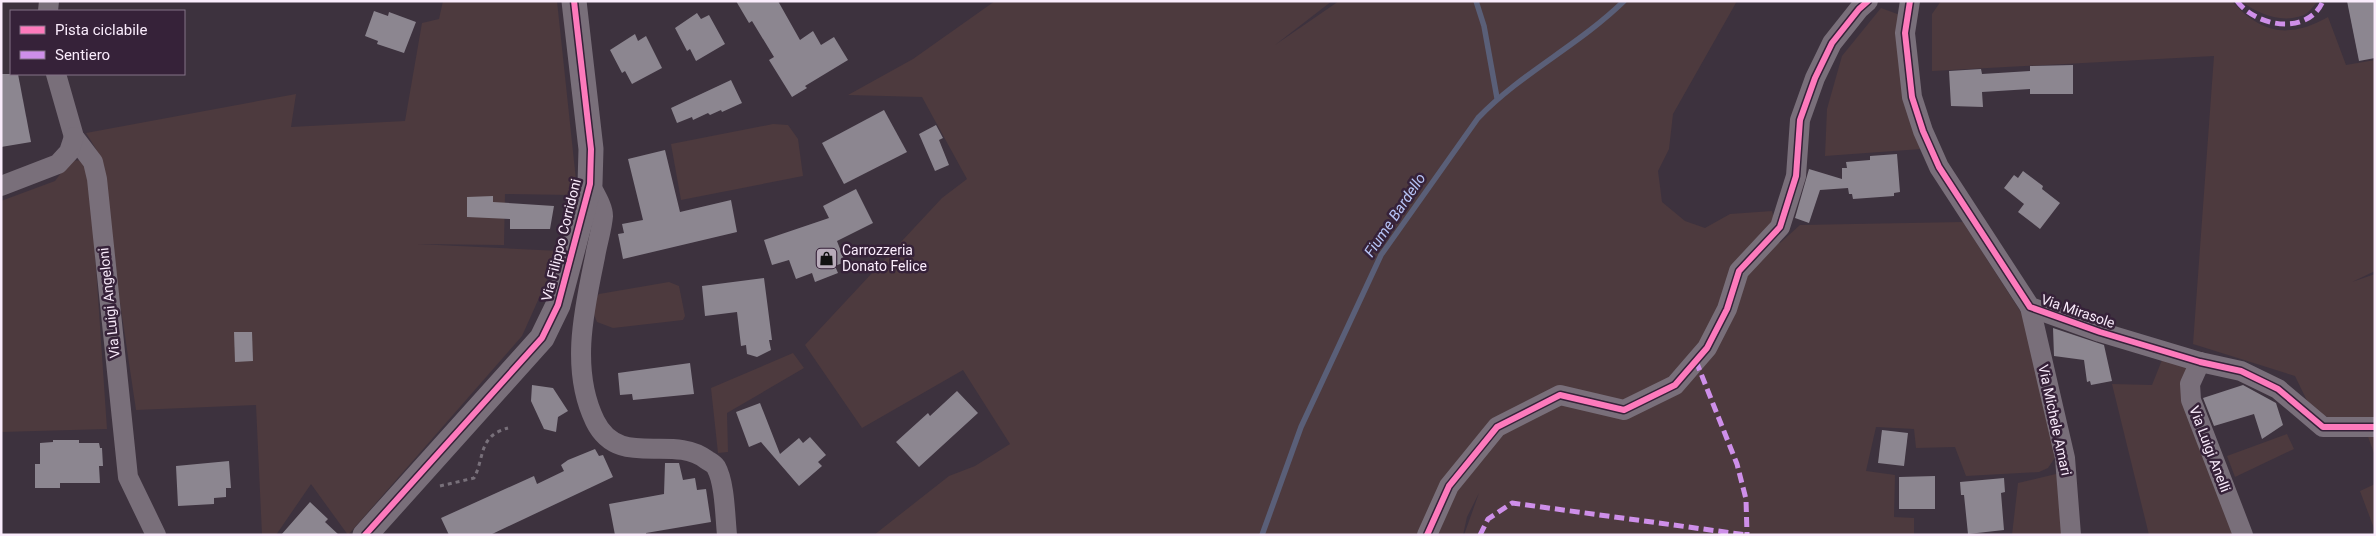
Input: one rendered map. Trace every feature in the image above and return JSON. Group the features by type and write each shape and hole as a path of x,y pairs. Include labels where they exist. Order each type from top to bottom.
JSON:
{"street":[{"name":"Via Filippo Corridoni","path":"365,535 542,338 558,305 590,184 591,149 574,1"},
{"path":"1427,535 1449,486 1497,427 1560,395 1624,410 1675,385 1707,348 1727,309 1739,272 1780,227 1796,176 1800,120 1815,78 1832,43 1859,8 1868,1"},
{"name":"Via Mirasole","path":"1910,1 1905,33 1912,97 1923,131 1939,167 2030,307 2100,332 2200,362 2241,371 2278,390 2323,427 2375,427"},
{"name":"Via Luigi Angeloni","path":"56,75 74,137 93,162 97,180 128,476 156,535"},
{"path":"1,186 58,164 69,152 74,137"},
{"path":"590,184 603,214 581,324 584,391 589,407 597,424 607,437 618,444 632,449 681,449 703,456 716,466 721,482 727,535"},
{"name":"Via Michele Amari","path":"2030,307 2065,458 2071,535"},
{"name":"Via Luigi Anelli","path":"2200,362 2190,384 2191,400 2242,535"}],"path":[{"path":"432,489 474,478 486,443 494,434 508,428"}],"shaded area":[{"path":"443,1 557,1 576,180 572,195 505,194 504,245 417,244 560,251 522,336 348,535 311,484 276,535 262,535 256,405 136,410 105,202 105,173 101,159 86,133 296,94 291,127 405,121 422,23 439,19"},
{"path":"995,1 1332,1 1275,45 1339,1 1737,1 1673,114 1669,149 1658,171 1662,202 1685,221 1705,228 1730,214 1772,211 1780,243 1800,225 1963,222 2024,317 2056,456 2048,468 2039,472 1966,476 1955,447 1916,448 1914,429 1876,427 1866,471 1895,475 1894,517 1914,518 1914,535 1464,535 1479,493 1467,517 1463,535 874,535 949,476 975,466 1010,444 963,370 862,428 805,345 942,198 967,179 922,97 848,95 913,59"},
{"path":"1941,1 2232,1 2254,21 2276,30 2301,28 2328,17 2346,65 2375,60 2375,271 2352,282 2375,274 2375,456 2367,434 2312,411 2295,376 2193,344 2214,56 1932,71 1932,14"},
{"path":"2241,1 2318,1 2306,14 2296,18 2279,18 2263,14"},
{"path":"1881,8 1900,15 1921,149 1825,156 1827,109 1842,56"},
{"path":"773,124 788,125 798,139 803,176 681,200 671,144"},
{"path":"82,160 90,179 107,429 1,432 1,201 55,181 70,161"},
{"path":"669,282 679,286 685,316 683,320 613,328 597,322 593,307 599,294"},
{"path":"793,353 804,368 727,413 728,452 718,453 711,388"},
{"path":"2162,360 2191,366 2234,535 2149,535 2112,384 2152,385"},
{"path":"2287,434 2294,449 2235,477 2227,456"},
{"path":"2060,473 2066,535 2012,535 2018,483"},
{"path":"2375,484 2375,531 2360,491"}],"building":[{"path":"736,1 778,1 800,40 813,31 821,45 834,37 848,60 805,86 807,88 792,97 769,60 774,57 752,21 749,23"},
{"path":"2347,1 2375,1 2375,58 2359,61"},
{"path":"374,11 388,16 389,12 416,22 404,53 377,44 378,41 365,36"},
{"path":"697,13 701,19 709,15 725,44 696,61 690,49 687,51 675,28"},
{"path":"635,34 638,41 646,36 662,68 632,84 625,71 622,73 610,50"},
{"path":"2073,65 2073,94 2030,94 2030,89 1982,92 1983,107 1951,106 1949,71 1981,69 1982,74 2030,71 2030,66"},
{"path":"1,74 18,75 31,142 1,147"},
{"path":"731,80 742,103 722,112 721,110 710,115 708,113 693,120 692,117 677,123 671,108"},
{"path":"884,110 907,152 844,184 822,143"},
{"path":"936,125 943,138 939,140 949,165 935,171 919,134"},
{"path":"665,150 680,212 731,200 737,232 623,259 618,234 624,233 622,224 643,220 628,159"},
{"path":"1897,154 1900,192 1894,193 1894,196 1853,199 1852,194 1849,194 1848,188 1820,190 1809,223 1795,218 1809,169 1842,179 1842,168 1847,168 1846,162 1870,160 1870,156"},
{"path":"2023,171 2043,186 2042,189 2060,203 2040,229 2018,212 2024,204 2004,188 2014,175 2018,178"},
{"path":"856,189 873,223 837,241 845,262 835,266 838,273 815,282 812,273 796,279 789,260 772,265 764,240 829,218 823,206"},
{"path":"493,196 493,202 554,206 550,229 510,229 510,219 467,217 467,197"},
{"path":"764,278 772,340 769,340 771,350 757,357 747,354 746,345 741,346 737,312 705,316 702,286"},
{"path":"2053,328 2104,345 2112,381 2091,385 2090,381 2087,382 2084,360 2054,356"},
{"path":"234,332 252,332 253,361 235,362"},
{"path":"690,363 694,394 633,400 632,394 620,395 618,373"},
{"path":"532,385 553,388 568,411 558,417 556,432 544,429 531,401"},
{"path":"2243,385 2276,403 2283,425 2262,439 2254,414 2214,426 2203,398"},
{"path":"957,391 978,413 919,467 896,442 928,413 930,416"},
{"path":"760,403 780,454 799,438 803,443 810,437 826,455 818,462 822,466 799,486 761,442 749,447 736,412"},
{"path":"1882,430 1908,433 1904,466 1878,463"},
{"path":"53,440 79,440 79,443 99,443 100,448 102,448 103,466 99,466 100,483 60,483 60,488 35,488 35,464 40,464 40,443 53,442"},
{"path":"595,449 599,456 603,455 613,477 490,535 449,535 441,518 534,476 537,484 564,471 561,465 568,460"},
{"path":"229,461 231,488 226,488 226,497 214,498 214,504 178,506 176,466"},
{"path":"665,463 679,463 683,480 695,478 697,490 706,489 711,522 646,533 646,535 615,535 609,504 664,494"},
{"path":"1935,476 1935,509 1899,509 1899,477"},
{"path":"2004,478 2005,492 2001,493 2004,530 1968,534 1964,495 1961,495 1960,482"},
{"path":"310,502 328,519 325,522 339,535 281,535"}],"waterway":[{"path":"1476,1 1484,26 1497,98"},
{"name":"Fiume Bardello","path":"1262,535 1301,427 1381,255 1478,118 1513,87 1588,32 1624,1"}],"marked path":[{"path":"2237,1 2256,17 2282,24 2306,19 2316,12 2323,1"},
{"path":"1696,361 1737,464 1746,499 1747,534"},
{"path":"1480,535 1488,519 1512,503 1747,535"}],"cycle path":[{"path":"365,535 542,338 558,305 590,184 591,149 574,1"},
{"path":"1427,535 1449,486 1497,427 1560,395 1624,410 1675,385 1707,348 1727,309 1739,271 1780,227 1796,176 1800,120 1815,78 1832,43 1859,9 1868,1"},
{"path":"1910,1 1905,33 1912,97 1923,131 1939,167 2030,307 2100,332 2200,362 2241,371 2278,389 2323,427 2375,427"}],"place":[{"name":"Carrozzeria Donato Felice","path":"826,258"}]}
